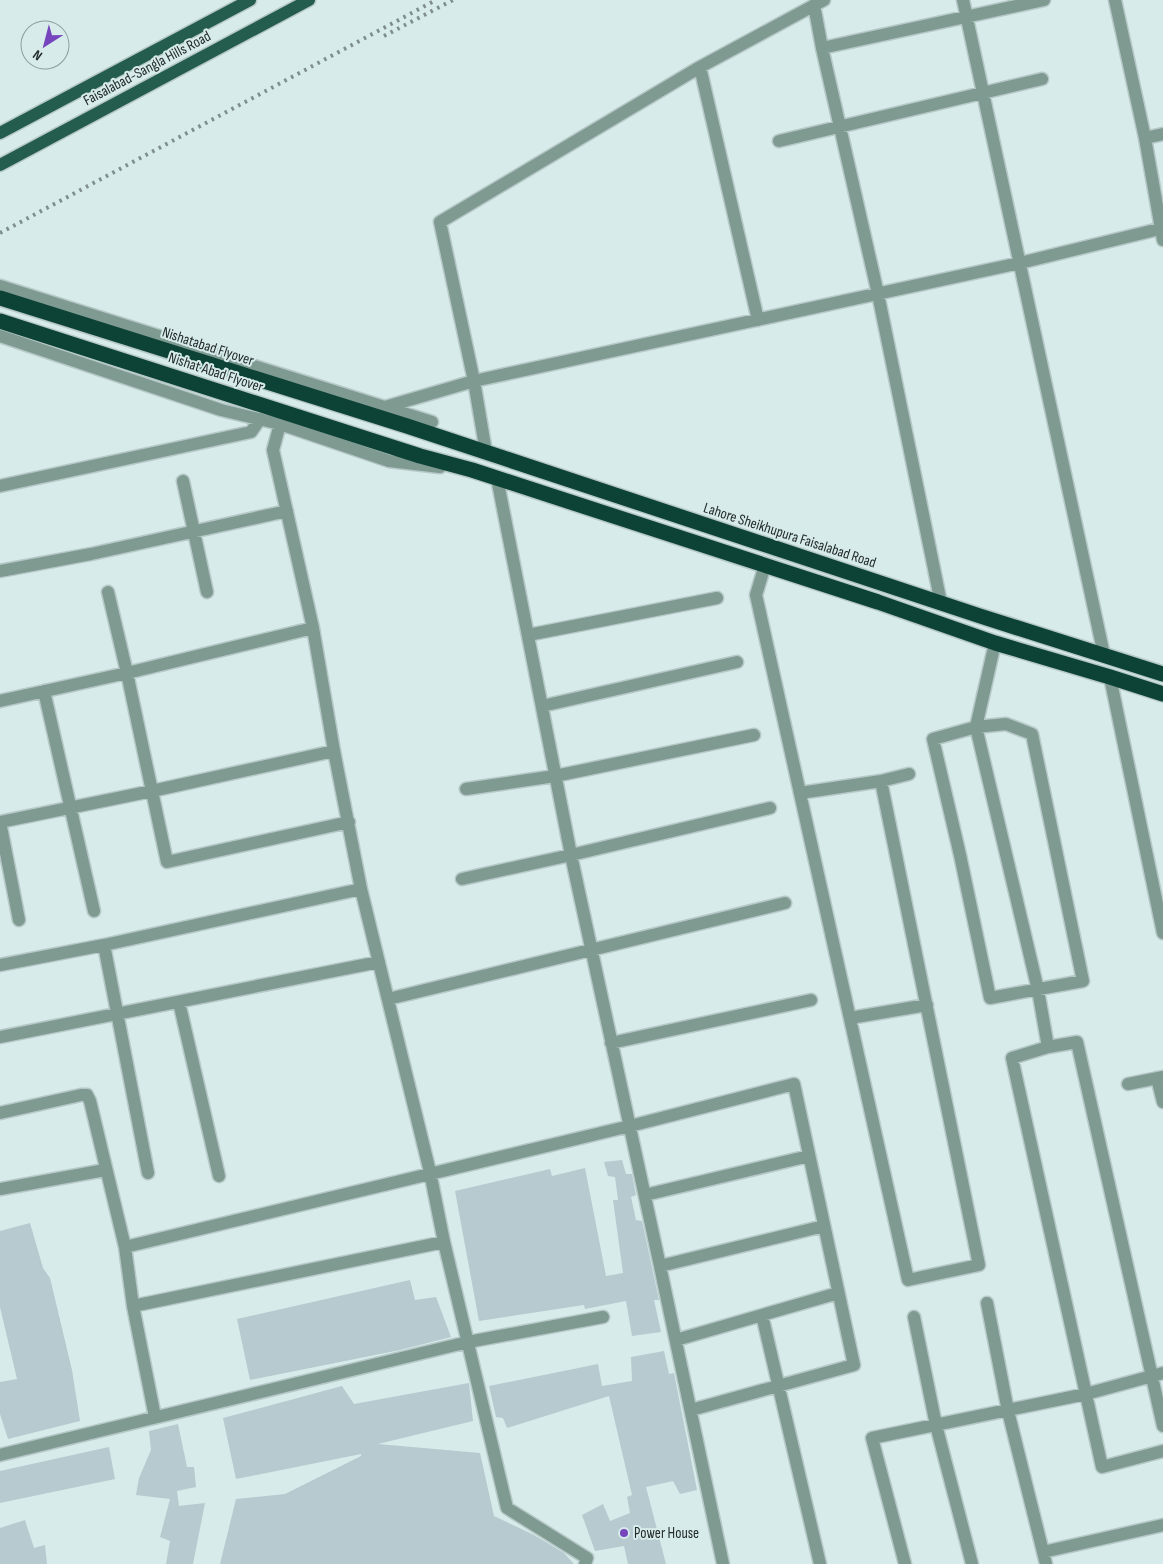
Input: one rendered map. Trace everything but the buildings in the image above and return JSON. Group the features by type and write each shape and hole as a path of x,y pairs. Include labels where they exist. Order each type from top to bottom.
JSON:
{"highway":[{"name":"Nishatabad Flyover","path":"0,298 406,426"},
{"name":"Nishat Abad Flyover","path":"0,321 420,456 472,470"},
{"name":"Lahore Sheikhupura Faisalabad Road","path":"406,426 941,603 1163,674"},
{"path":"472,470 878,602 995,643 1110,676 1163,694"}],"main road":[{"name":"Faisalabad-Sangla Hills Road","path":"0,133 250,0"},
{"name":"Faisalabad-Sangla Hills Road","path":"0,165 309,0"}],"street":[{"path":"963,0 1104,655"},
{"path":"822,48 1044,0"},
{"path":"385,407 474,381 1162,232 1145,138 1115,0"},
{"path":"486,452 474,381 440,222 700,67 819,3 822,48 878,294 941,603"},
{"path":"700,67 758,320"},
{"path":"778,141 1042,79"},
{"path":"1145,138 1163,134"},
{"path":"0,286 432,422"},
{"path":"0,336 221,410 280,424 389,461 472,470"},
{"path":"0,486 250,432 260,420"},
{"path":"280,424 273,450 313,628 334,751 361,889 430,1172 444,1242 507,1508 587,1558 585,1564"},
{"path":"497,478 590,950 645,1195 723,1564"},
{"path":"183,481 207,592"},
{"path":"0,571 287,511"},
{"path":"766,565 756,595 908,1280 980,1265 881,781"},
{"path":"108,592 167,862 349,822"},
{"path":"528,634 717,598"},
{"path":"0,701 127,673 313,628"},
{"path":"995,643 976,728 1038,990 1048,1047"},
{"path":"542,706 737,662"},
{"path":"1110,676 1163,933"},
{"path":"44,691 94,912"},
{"path":"1006,724 1032,734 1083,981 1038,990 990,998 933,739 976,728 1006,724"},
{"path":"466,789 555,776 754,735"},
{"path":"20,920 0,822 334,751"},
{"path":"800,793 881,781 909,774"},
{"path":"462,879 770,808"},
{"path":"0,965 104,945 361,889"},
{"path":"388,998 785,903"},
{"path":"104,945 148,1173"},
{"path":"0,1037 379,962"},
{"path":"611,1043 811,1000"},
{"path":"179,1002 219,1176"},
{"path":"850,1018 927,1005"},
{"path":"1163,1426 1158,1374 1077,1042 1048,1047 1012,1058 1102,1467 1163,1451"},
{"path":"1128,1084 1160,1078 1163,1102"},
{"path":"125,1247 430,1172 630,1126 794,1084 854,1365 691,1410"},
{"path":"0,1113 87,1095 125,1247 133,1306 155,1417"},
{"path":"645,1195 809,1156"},
{"path":"0,1189 105,1170"},
{"path":"660,1266 824,1226"},
{"path":"133,1306 444,1242"},
{"path":"676,1340 838,1292"},
{"path":"986,1303 1008,1411 1044,1558 1163,1525"},
{"path":"762,1315 820,1564"},
{"path":"0,1455 468,1342 603,1317"},
{"path":"914,1317 936,1425 972,1564"},
{"path":"905,1564 872,1438 1086,1394 1158,1374"}],"railway":[{"path":"0,233 436,0"},
{"path":"384,36 453,0"}],"place":[{"name":"Power House","path":"624,1533"}]}
